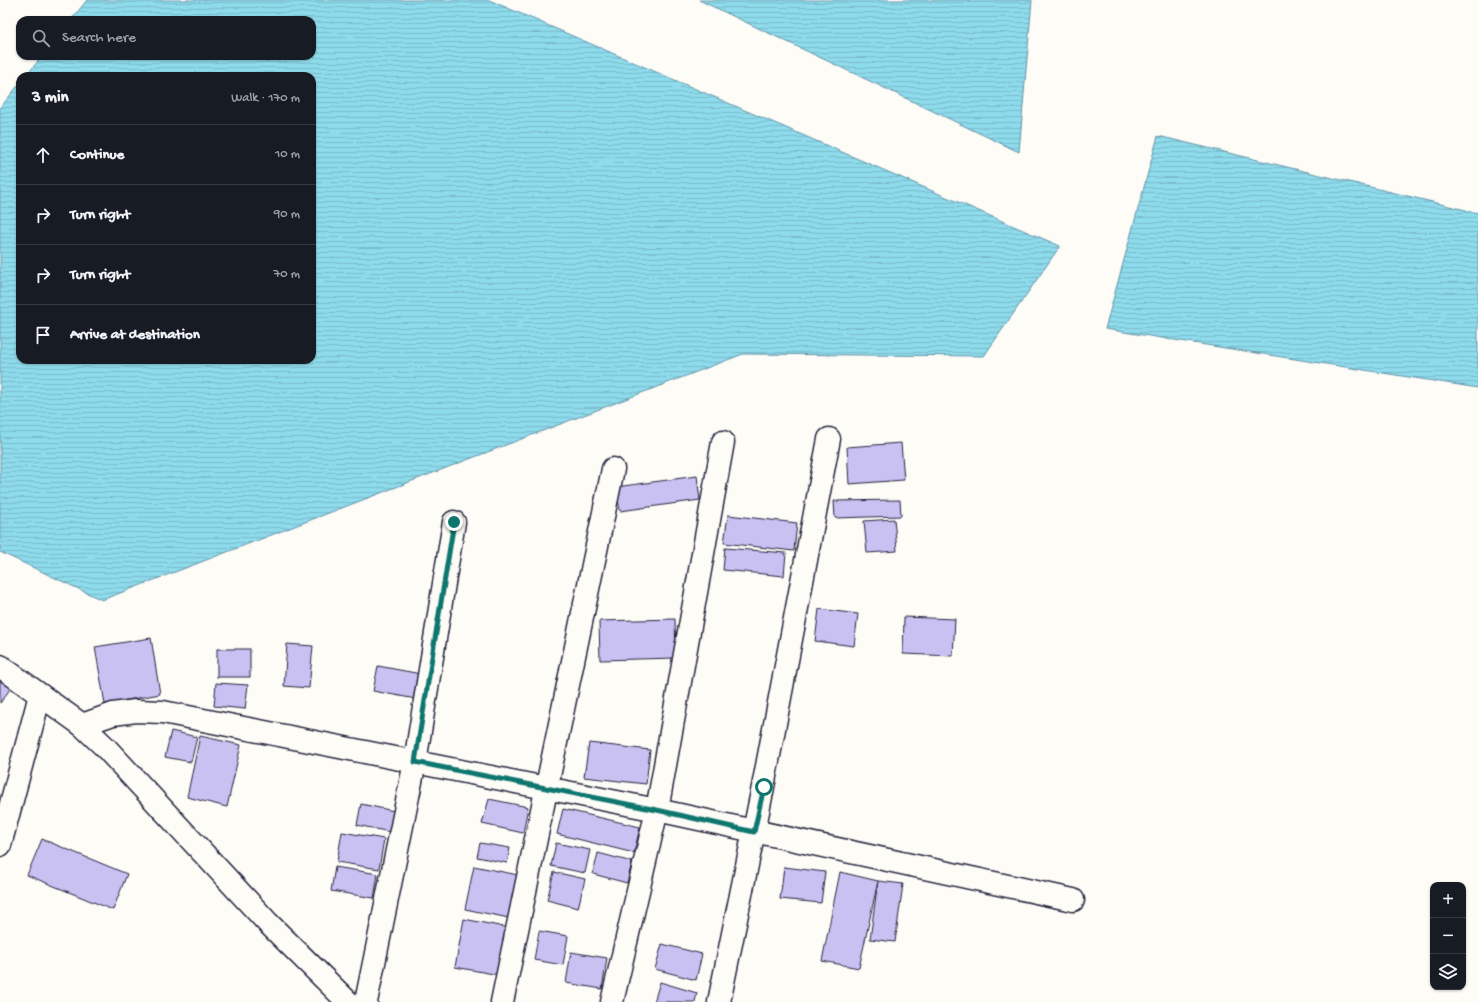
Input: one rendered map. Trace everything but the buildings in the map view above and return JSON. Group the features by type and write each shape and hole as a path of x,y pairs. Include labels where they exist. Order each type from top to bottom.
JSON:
{"street":[{"path":"719,1002 754,832 829,439"},
{"path":"612,1002 657,810 724,442"},
{"path":"502,1002 613,469"},
{"path":"366,1002 415,762 454,522"},
{"path":"0,666 82,725 268,923 348,1002"},
{"path":"0,845 40,695"},
{"path":"82,725 113,714 136,711 162,712 657,810 1073,900"}],"water":[{"path":"87,0 489,0 1060,246 984,356 743,354 102,600 0,552 0,108 16,88 16,364 316,364 316,72 29,72 39,60 316,60 316,16 74,16"},
{"path":"699,0 1032,0 1019,152"},
{"path":"1158,136 1478,213 1478,388 1105,329"}],"route":[{"path":"454,522 415,762 657,810 754,832 764,787"}]}
